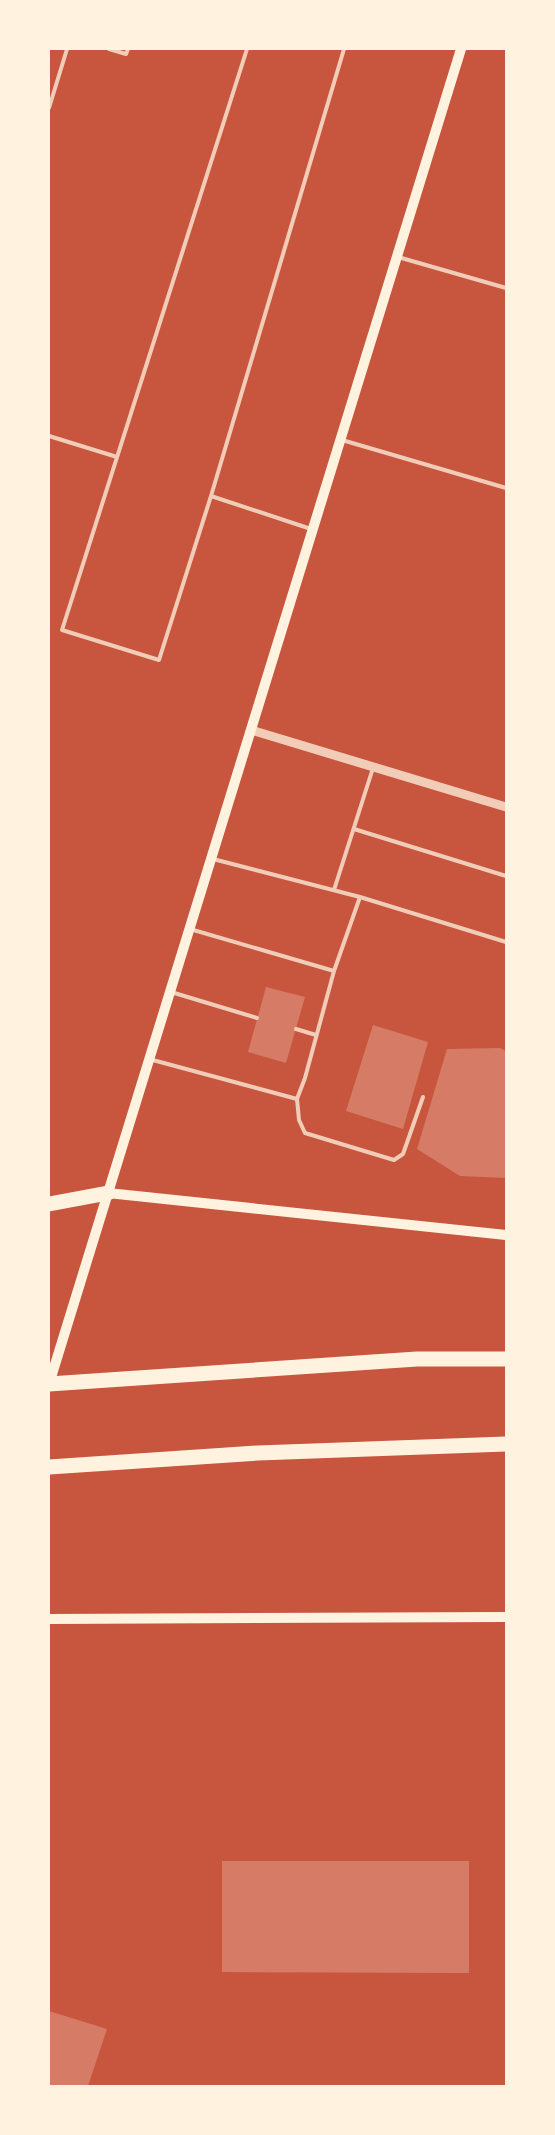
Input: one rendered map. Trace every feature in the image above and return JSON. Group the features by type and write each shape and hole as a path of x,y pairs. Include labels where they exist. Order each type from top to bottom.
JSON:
{"highway":[{"path":"49,1204 108,1193"},
{"path":"49,1384 417,1359 506,1359"},
{"path":"49,1467 258,1453 506,1444"}],"main road":[{"path":"49,1384 462,49"},
{"path":"108,1193 506,1235"},
{"path":"49,1620 506,1617"}],"street":[{"path":"251,730 374,766 506,808"}],"lane":[{"path":"49,108 67,49"},
{"path":"108,49 126,54 128,49"},
{"path":"246,49 62,630 159,660 211,496 344,49"},
{"path":"397,257 506,288"},
{"path":"49,436 116,457"},
{"path":"340,440 506,488"},
{"path":"211,496 313,529"},
{"path":"334,890 374,766"},
{"path":"354,829 506,876"},
{"path":"211,859 360,897 506,942"},
{"path":"360,897 334,971 305,1078 297,1099 299,1120 305,1132 394,1160 403,1154 423,1097"},
{"path":"189,929 334,971"},
{"path":"169,992 257,1018"},
{"path":"296,1029 316,1035"},
{"path":"149,1059 297,1099"}],"building":[{"path":"266,987 305,997 286,1063 248,1052"},
{"path":"373,1025 428,1042 403,1129 346,1111"},
{"path":"500,1048 506,1051 506,1178 460,1176 417,1149 447,1049"},
{"path":"222,1861 469,1861 469,1973 222,1972"},
{"path":"49,2011 107,2029 88,2086 49,2086"}]}
